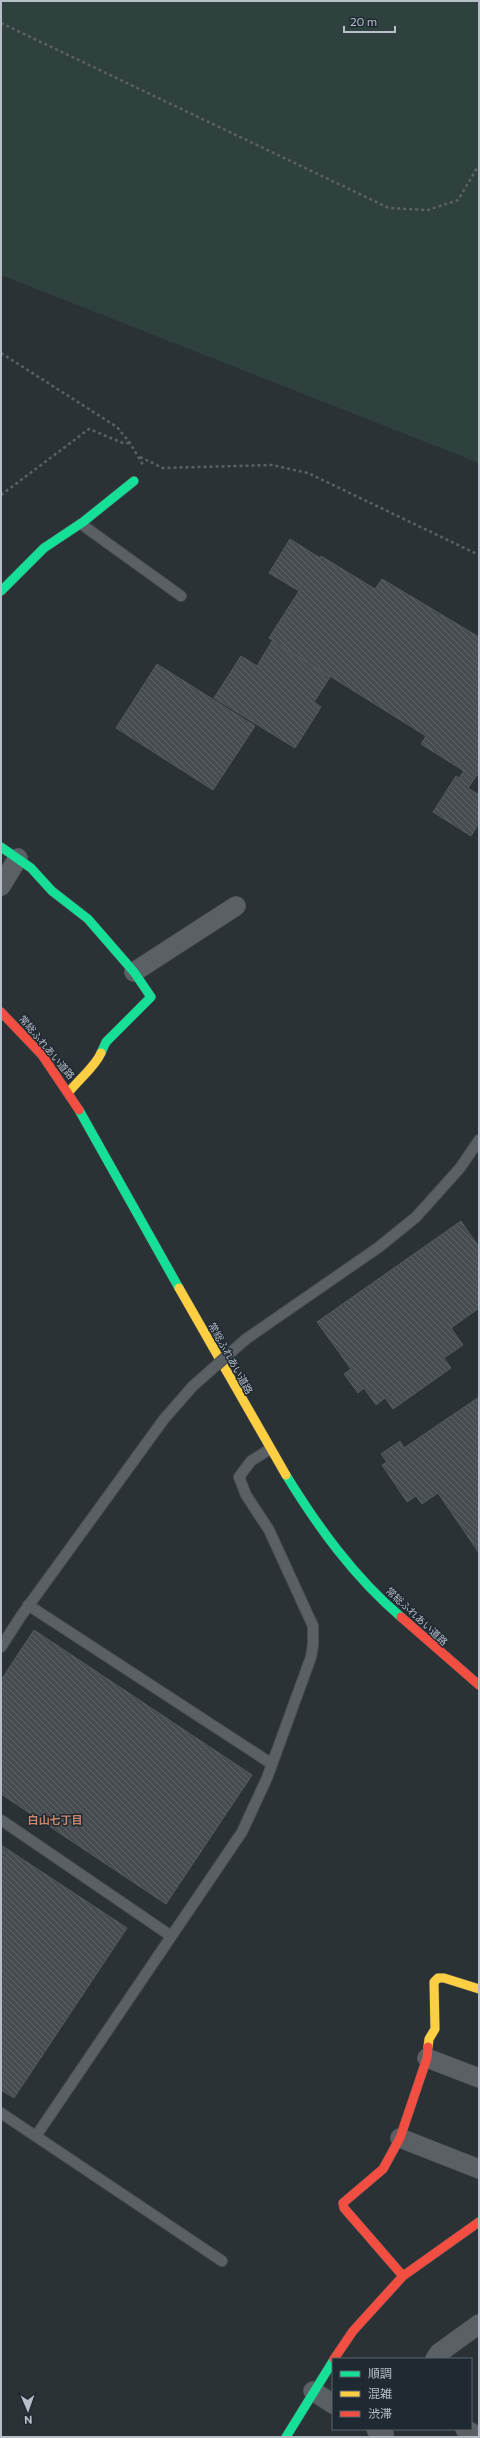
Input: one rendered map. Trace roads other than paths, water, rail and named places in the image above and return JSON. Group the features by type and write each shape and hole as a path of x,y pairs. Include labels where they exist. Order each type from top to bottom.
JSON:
{"street":[{"path":"1,591 44,548 80,524 134,481"},
{"path":"1,847 18,858 52,891 88,919 134,972 151,997 106,1042 97,1062 83,1074 69,1092"},
{"path":"1,886 18,858"},
{"path":"134,972 236,906"},
{"name":"常総ふれあい道路","path":"1,1012 42,1055 69,1092 270,1449 308,1510 348,1564 398,1615 479,1685"},
{"path":"403,2276 344,2208 343,2204 383,2169 400,2138 428,2058 429,2039 435,2028 434,1982 438,1978 444,1978 479,1989"},
{"path":"428,2058 479,2078"},
{"path":"400,2138 479,2169"},
{"path":"335,2358 353,2332 403,2276 479,2222"},
{"path":"436,2358 439,2353 479,2324"},
{"path":"286,2437 313,2391 332,2363"},
{"path":"313,2391 332,2403"},
{"path":"467,2430 479,2437"}],"lane":[{"path":"80,524 181,596"},
{"path":"1,1647 28,1605 164,1419 193,1386 246,1339 379,1247 416,1217 460,1168 479,1140"},
{"path":"36,2136 242,1832 272,1764 311,1657 313,1645 312,1626 269,1530 246,1496 239,1477 251,1461 270,1449"},
{"path":"28,1605 272,1764"},
{"path":"1,1820 171,1936"},
{"path":"1,2113 222,2261"}],"district":[{"name":"白山七丁目","path":"55,1819"}]}
